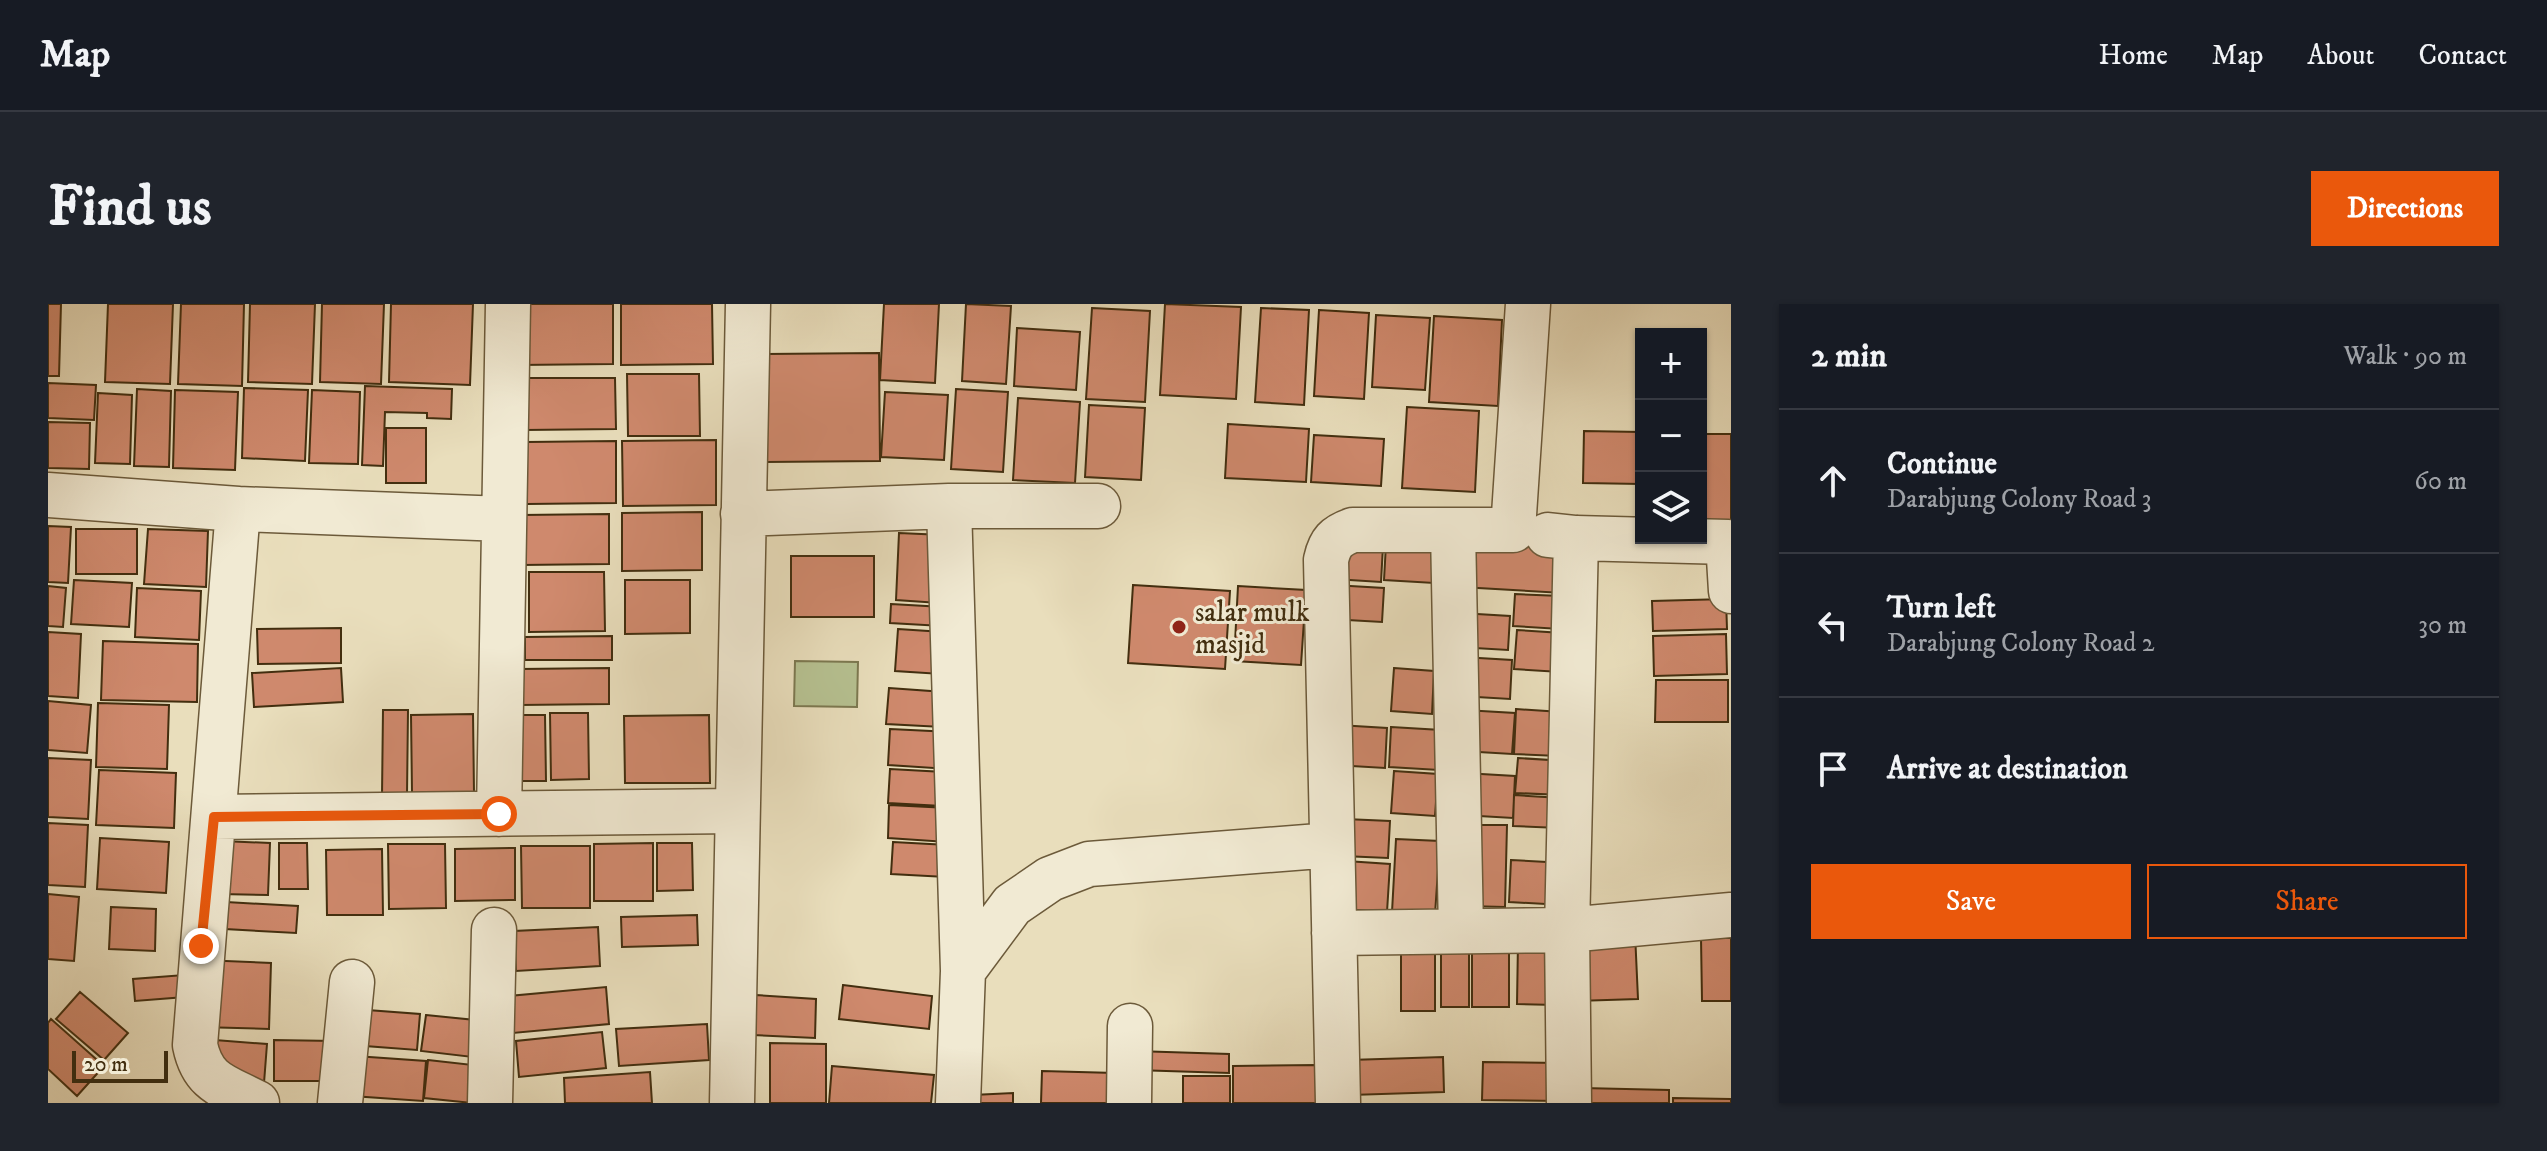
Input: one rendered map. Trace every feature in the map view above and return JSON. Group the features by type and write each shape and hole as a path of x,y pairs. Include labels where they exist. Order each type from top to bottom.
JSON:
{"street":[{"path":"499,814 508,304"},
{"path":"732,1103 748,304"},
{"path":"1513,530 1528,304"},
{"path":"48,495 238,509 504,519"},
{"path":"743,514 949,506 1098,506"},
{"path":"949,506 963,971 958,1103"},
{"path":"238,509 195,1045 199,1063 207,1077 257,1103"},
{"path":"1338,1103 1326,560 1330,545 1339,535 1353,530 1513,530 1576,538 1728,542 1731,591"},
{"path":"1453,530 1461,931"},
{"path":"1569,1103 1567,930 1576,538"},
{"path":"214,817 736,811"},
{"path":"963,971 1012,905 1050,879 1089,864 1332,845"},
{"path":"1334,933 1567,930 1731,915"},
{"path":"490,1103 494,930"},
{"path":"340,1103 352,982"},
{"path":"1129,1103 1130,1026"}],"green space":[{"path":"795,661 858,662 857,707 794,706"}],"building":[{"path":"48,304 61,304 59,376 48,376"},
{"path":"108,304 173,304 170,384 105,382"},
{"path":"181,304 244,304 242,386 178,384"},
{"path":"250,304 315,304 312,384 248,382"},
{"path":"322,304 384,304 381,384 320,382"},
{"path":"391,304 473,304 470,385 389,382"},
{"path":"518,304 613,304 613,364 518,365"},
{"path":"621,304 712,304 713,364 621,365"},
{"path":"884,304 939,304 935,383 880,380"},
{"path":"966,304 1011,306 1006,384 962,381"},
{"path":"1165,304 1241,307 1236,399 1160,395"},
{"path":"1092,308 1150,311 1145,402 1086,399"},
{"path":"1261,308 1309,310 1304,405 1255,402"},
{"path":"1319,310 1369,313 1364,399 1314,396"},
{"path":"1376,315 1430,318 1425,390 1372,387"},
{"path":"1434,316 1502,320 1498,406 1429,402"},
{"path":"1017,328 1080,332 1076,390 1014,386"},
{"path":"879,353 880,461 766,462 765,354"},
{"path":"627,374 699,374 700,436 628,436"},
{"path":"523,378 615,378 616,429 524,430"},
{"path":"48,383 96,385 94,420 48,418"},
{"path":"365,386 452,389 451,419 427,418 427,413 385,412 383,466 362,465"},
{"path":"244,388 308,390 305,461 242,458"},
{"path":"137,389 171,391 169,467 134,466"},
{"path":"956,389 1008,392 1003,472 951,469"},
{"path":"175,390 238,392 235,470 173,468"},
{"path":"312,390 360,392 358,464 309,463"},
{"path":"885,392 948,395 944,460 881,457"},
{"path":"98,393 132,395 130,464 95,463"},
{"path":"1018,398 1080,402 1075,483 1013,480"},
{"path":"1089,405 1145,408 1141,480 1085,477"},
{"path":"1407,407 1479,411 1475,492 1402,488"},
{"path":"48,422 90,423 89,469 48,468"},
{"path":"1228,424 1309,429 1306,482 1225,478"},
{"path":"386,428 426,428 426,483 386,483"},
{"path":"1584,431 1635,432 1635,484 1583,483"},
{"path":"1707,434 1731,434 1731,529 1707,529"},
{"path":"1314,435 1384,439 1381,486 1311,482"},
{"path":"716,440 716,505 623,506 622,441"},
{"path":"616,441 616,503 527,504 526,442"},
{"path":"702,512 702,570 622,571 622,513"},
{"path":"609,514 609,564 521,565 521,515"},
{"path":"48,526 71,527 68,583 48,582"},
{"path":"76,529 137,529 137,574 76,574"},
{"path":"148,529 208,531 206,587 144,584"},
{"path":"899,533 943,535 939,603 896,600"},
{"path":"1464,539 1565,545 1563,593 1461,587"},
{"path":"1337,543 1383,546 1381,582 1334,579"},
{"path":"1386,544 1436,547 1434,583 1384,580"},
{"path":"791,556 874,556 874,617 791,617"},
{"path":"529,572 604,572 605,631 529,632"},
{"path":"74,580 132,583 129,627 71,624"},
{"path":"625,580 690,580 690,633 625,634"},
{"name":"salar mulk masjid","path":"1133,585 1230,591 1225,669 1128,663"},
{"path":"1333,585 1384,588 1382,622 1330,619"},
{"path":"48,586 66,588 63,627 48,626"},
{"path":"1238,586 1306,590 1301,665 1234,661"},
{"path":"137,588 201,591 199,640 135,637"},
{"path":"1515,594 1561,596 1560,629 1513,626"},
{"path":"1726,599 1727,629 1653,631 1652,601"},
{"path":"891,604 943,607 942,626 890,623"},
{"path":"1460,613 1510,616 1508,650 1458,647"},
{"path":"341,628 341,663 258,664 257,629"},
{"path":"898,629 943,632 941,674 895,671"},
{"path":"1517,630 1562,633 1560,672 1514,669"},
{"path":"48,632 81,634 78,698 48,696"},
{"path":"1726,634 1727,674 1654,676 1653,636"},
{"path":"612,636 612,660 525,660 525,637"},
{"path":"103,641 198,644 197,702 101,700"},
{"path":"1462,657 1512,660 1510,699 1460,696"},
{"path":"341,668 343,702 254,707 252,673"},
{"path":"609,668 609,704 520,705 520,669"},
{"path":"1394,668 1434,671 1432,714 1391,711"},
{"path":"1656,680 1728,680 1728,722 1655,722"},
{"path":"889,688 944,692 942,727 886,724"},
{"path":"48,701 91,705 87,753 48,750"},
{"path":"98,703 169,705 167,769 96,767"},
{"path":"1516,709 1561,712 1558,756 1514,754"},
{"path":"383,710 408,710 407,795 382,795"},
{"path":"1464,710 1515,713 1512,754 1462,751"},
{"path":"550,713 588,713 589,779 551,780"},
{"path":"473,714 474,792 412,793 411,715"},
{"path":"519,715 545,715 546,781 519,781"},
{"path":"709,715 710,783 625,783 624,716"},
{"path":"1338,725 1387,728 1385,768 1335,765"},
{"path":"1391,727 1441,730 1439,770 1389,767"},
{"path":"890,729 951,732 949,769 888,765"},
{"path":"48,758 91,760 88,819 48,817"},
{"path":"1518,758 1566,761 1563,795 1515,793"},
{"path":"890,769 944,772 942,806 888,803"},
{"path":"99,770 176,773 174,828 96,825"},
{"path":"1394,771 1438,774 1435,816 1391,813"},
{"path":"1464,773 1515,776 1513,818 1462,815"},
{"path":"1514,795 1561,798 1559,828 1513,826"},
{"path":"889,805 949,808 947,842 888,838"},
{"path":"1345,819 1390,821 1388,858 1343,856"},
{"path":"48,823 88,825 85,887 48,885"},
{"path":"1468,825 1507,825 1505,907 1466,906"},
{"path":"100,838 169,842 166,893 97,889"},
{"path":"1396,839 1440,841 1435,914 1392,912"},
{"path":"222,841 270,843 268,895 220,894"},
{"path":"893,842 948,845 946,877 891,874"},
{"path":"279,843 307,843 308,889 279,889"},
{"path":"653,843 653,901 594,901 594,844"},
{"path":"657,843 692,843 693,890 657,891"},
{"path":"388,844 445,844 446,908 389,909"},
{"path":"521,846 590,846 590,908 522,908"},
{"path":"515,848 515,900 455,901 455,849"},
{"path":"382,849 383,915 327,915 326,850"},
{"path":"1511,860 1565,863 1563,905 1509,902"},
{"path":"1346,861 1390,864 1387,912 1343,909"},
{"path":"48,894 79,897 74,961 48,959"},
{"path":"226,902 298,906 296,933 225,929"},
{"path":"111,907 156,909 155,951 109,949"},
{"path":"697,915 698,945 622,947 621,917"},
{"path":"598,927 600,966 516,971 514,931"},
{"path":"1635,933 1638,999 1576,1001 1574,935"},
{"path":"1701,938 1731,938 1731,1001 1702,1001"},
{"path":"1401,942 1435,942 1435,1011 1401,1011"},
{"path":"1518,942 1557,942 1556,1005 1517,1004"},
{"path":"1472,944 1509,944 1509,1007 1472,1007"},
{"path":"1441,945 1469,945 1469,1007 1441,1007"},
{"path":"201,960 271,963 269,1029 200,1027"},
{"path":"184,975 185,997 135,1001 133,979"},
{"path":"843,985 932,996 929,1029 839,1019"},
{"path":"606,987 609,1024 513,1033 509,996"},
{"path":"80,992 128,1033 104,1060 56,1019"},
{"path":"756,995 816,999 815,1038 753,1035"},
{"path":"354,1009 420,1014 417,1050 352,1045"},
{"path":"426,1015 485,1021 481,1058 421,1051"},
{"path":"51,1019 104,1066 77,1096 48,1069 48,1023"},
{"path":"707,1024 709,1060 619,1066 616,1029"},
{"path":"602,1032 606,1068 519,1077 516,1041"},
{"path":"202,1039 267,1044 264,1083 200,1059"},
{"path":"274,1040 334,1041 333,1081 274,1081"},
{"path":"770,1043 826,1044 826,1103 770,1103"},
{"path":"1135,1051 1229,1054 1229,1073 1135,1070"},
{"path":"355,1056 426,1061 423,1101 352,1096"},
{"path":"1443,1057 1444,1092 1351,1095 1350,1060"},
{"path":"428,1060 482,1066 472,1103 424,1098"},
{"path":"1483,1062 1560,1063 1560,1101 1482,1100"},
{"path":"1316,1065 1317,1103 1233,1103 1233,1066"},
{"path":"832,1066 934,1075 931,1103 829,1103"},
{"path":"1042,1071 1115,1073 1114,1103 1041,1103"},
{"path":"650,1072 652,1103 565,1103 564,1078"},
{"path":"1183,1076 1230,1076 1230,1103 1183,1103"},
{"path":"1582,1088 1669,1090 1669,1103 1582,1103"},
{"path":"1013,1093 1013,1103 974,1103 973,1095"},
{"path":"1673,1098 1731,1099 1731,1103 1673,1103"}],"place":[{"name":"salar mulk masjid","path":"1179,627"}],"route":[{"path":"201,946 214,817 499,814"}]}
